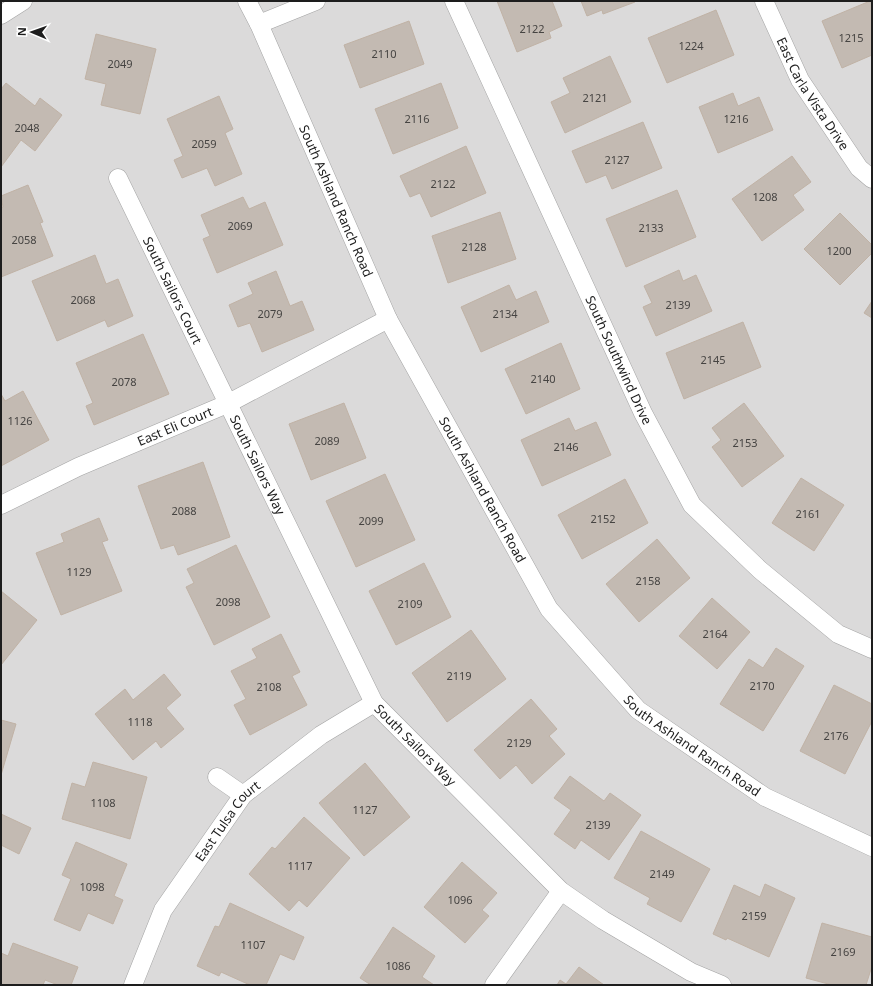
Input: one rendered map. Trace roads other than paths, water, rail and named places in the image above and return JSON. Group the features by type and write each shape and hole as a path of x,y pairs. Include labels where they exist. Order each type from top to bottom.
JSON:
{"street":[{"path":"1,14 23,1"},
{"name":"South Ashland Ranch Road","path":"247,1 259,24 388,319 549,609 638,710 765,797 872,847"},
{"path":"259,24 316,1"},
{"name":"South Southwind Drive","path":"454,1 643,413 692,505 760,570 838,634 872,649"},
{"name":"East Carla Vista Drive","path":"764,1 800,80 859,168 872,179"},
{"name":"South Sailors Court","path":"118,178 227,404"},
{"name":"East Eli Court","path":"1,505 78,467 227,404 388,319"},
{"name":"South Sailors Way","path":"227,404 374,702 561,891 603,920 691,972 722,985"},
{"name":"East Tulsa Court","path":"133,985 163,910 243,795 321,735 374,702"},
{"path":"217,777 243,795"},
{"path":"494,985 561,891"}]}
